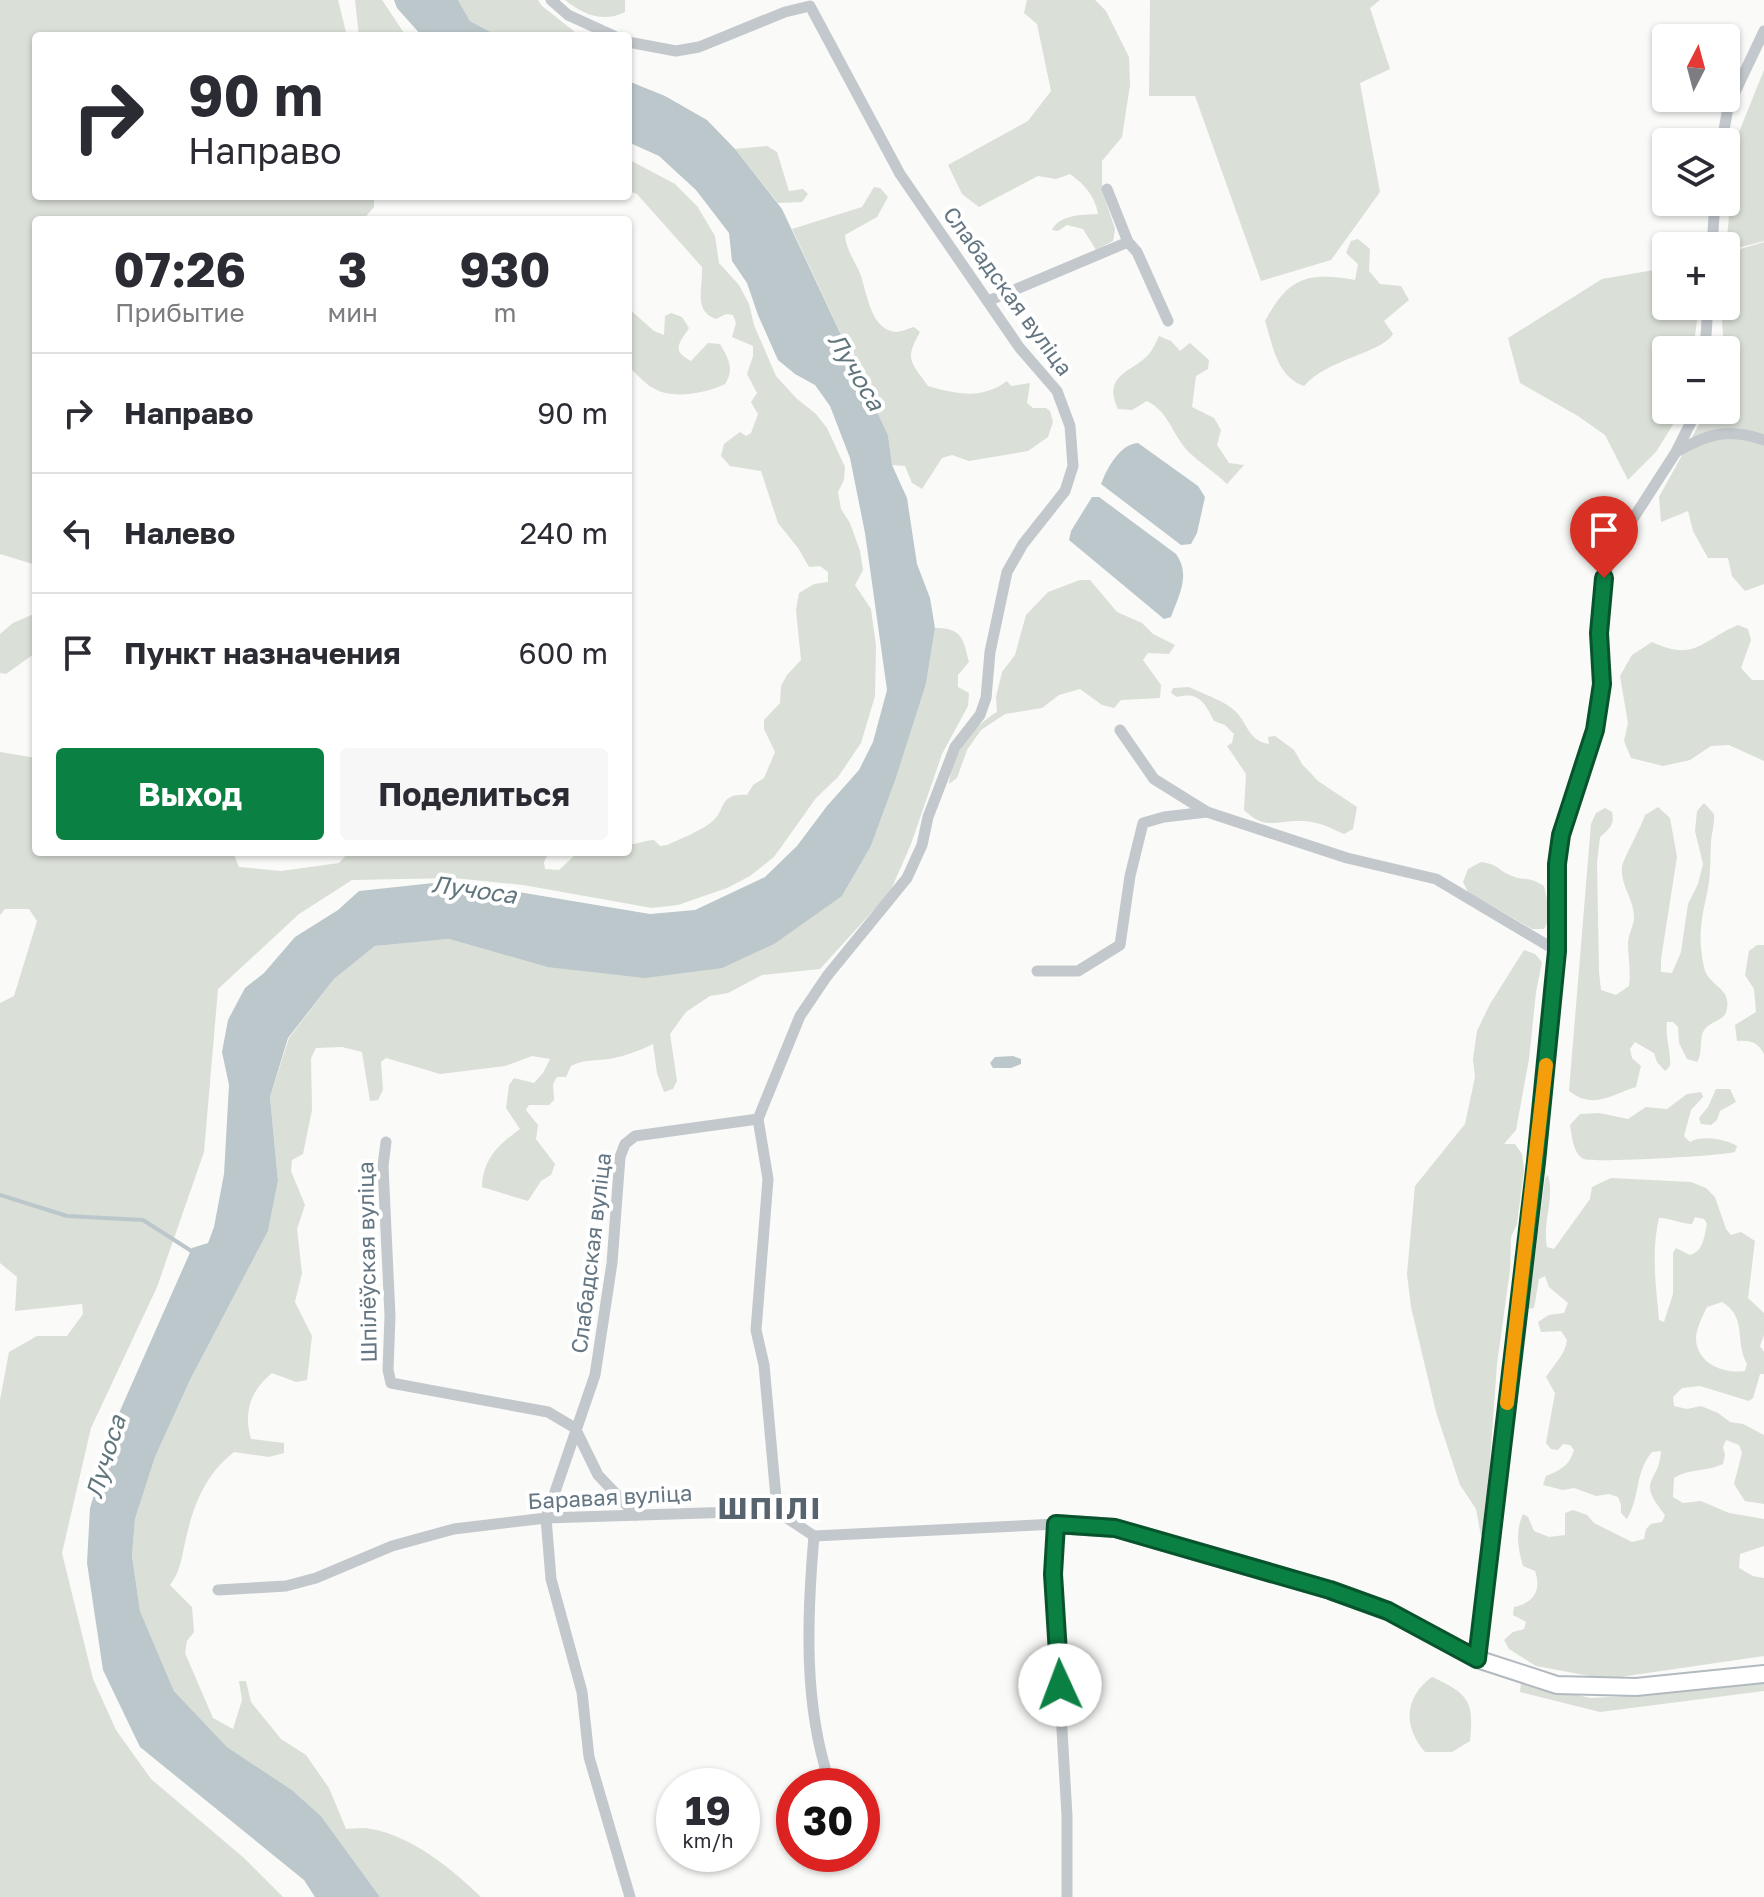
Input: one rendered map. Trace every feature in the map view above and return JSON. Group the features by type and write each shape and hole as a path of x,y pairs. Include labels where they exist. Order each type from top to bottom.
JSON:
{"street":[{"path":"551,0 568,15 605,32"},
{"name":"Слабадская вуліца","path":"630,1897 589,1757 582,1692 551,1579 546,1518 595,1375 612,1263 620,1157 625,1144 635,1136 758,1119 800,1016 827,976 907,878 922,845 928,817 955,747 980,715 986,698 990,652 1007,572 1023,544 1065,491 1073,466 1070,426 1057,391 1019,347 900,174 810,6 785,12 699,47 676,51 632,43"},
{"path":"1724,128 1728,107 1764,31"},
{"path":"1107,189 1128,242 1142,261 1168,321"},
{"path":"988,301 1128,242"},
{"path":"1477,1659 1536,1162 1557,951 1557,864 1561,835 1595,730 1602,684 1599,633 1604,578 1618,542 1676,452 1690,424"},
{"path":"1676,452 1704,436 1741,432 1764,440"},
{"path":"1120,730 1154,779 1207,812 1347,858 1436,879 1557,951"},
{"path":"1037,971 1078,971 1120,945 1130,876 1143,823 1207,812"},
{"path":"758,1119 768,1179 756,1330 764,1365 776,1498 784,1516"},
{"name":"Шпілёўская вуліца","path":"386,1142 383,1166 390,1316 388,1370 391,1383 548,1412 575,1428"},
{"path":"575,1428 598,1475 636,1515"},
{"name":"Баравая вуліца","path":"218,1590 286,1586 316,1578 392,1546 454,1529 546,1518 736,1512 784,1516 814,1536"},
{"path":"1056,1524 1053,1574 1067,1816 1067,1897"},
{"path":"825,1768 812,1697 810,1583 814,1536 1056,1524 1115,1528 1330,1590 1388,1611 1477,1659 1557,1685 1636,1687 1764,1674"}],"shaded area":[{"path":"0,0 338,0 346,32 32,32 32,200 374,200 374,207 366,216 32,216 32,564 0,554"},
{"path":"355,0 382,0 403,32 359,32"},
{"path":"458,0 538,0 575,32 491,32 470,21"},
{"path":"565,0 625,0 625,12 609,17 594,16"},
{"path":"1027,0 1095,0 1106,11 1129,57 1130,85 1122,137 1102,161 1102,190 1115,229 1113,241 1096,250 1083,229 1067,225 1058,231 1052,230 1066,218 1098,214 1088,191 1070,174 1056,179 1038,176 979,207 962,194 948,165 1028,121 1051,91 1037,24 1024,13"},
{"path":"1150,0 1380,0 1370,8 1390,69 1360,83 1380,192 1331,260 1261,281 1195,96 1149,96"},
{"path":"1764,70 1764,241 1740,247 1740,232 1728,232 1729,216 1740,216 1740,130"},
{"path":"767,146 777,152 789,191 803,189 808,194 802,202 778,203 735,149"},
{"path":"632,161 675,184 697,206 715,236 719,263 739,285 749,304 754,325 776,376 827,428 845,467 844,480 838,492 841,509 850,523 860,551 863,570 855,585 871,609 876,646 875,696 861,743 838,777 816,798 774,857 750,876 727,888 678,905 652,908 523,885 454,878 352,880 299,914 218,989 204,1152 157,1287 91,1428 62,1553 93,1679 116,1730 151,1779 244,1858 283,1897 0,1897 0,1400 9,1352 37,1336 67,1336 83,1314 82,1304 15,1311 17,1277 0,1263 0,1003 14,996 37,921 29,909 5,909 0,915 0,752 32,757 32,856 235,856 239,867 281,871 339,863 345,856 547,856 545,869 559,870 574,856 632,856 632,844 650,840 660,846 667,845 709,824 726,800 747,795 753,785 764,778 775,752 764,729 764,720 780,703 781,686 801,660 796,610 799,593 814,584 828,582 828,572 820,566 809,567 778,523 761,471 730,466 721,456 724,444 740,432 746,436 751,433 758,414 751,402 757,393 747,374 753,346 732,337 736,323 733,315 726,314 716,319 704,311 701,298 702,267 637,194 632,192"},
{"path":"874,187 880,188 888,197 877,217 845,235 868,301 881,325 898,332 914,327 920,332 911,355 917,371 928,386 969,394 988,391 1007,381 1011,386 1030,383 1027,403 1033,408 1046,408 1053,422 1048,437 1028,451 969,461 952,455 942,458 922,489 912,483 905,466 892,465 888,435 792,229 862,207"},
{"path":"1358,239 1370,249 1369,271 1380,284 1401,286 1409,300 1384,321 1393,334 1387,341 1326,369 1304,386 1295,382 1282,368 1265,321 1282,295 1301,281 1324,277 1355,280 1358,264 1346,253 1351,241"},
{"path":"1764,242 1764,584 1745,591 1732,576 1728,558 1708,558 1693,531 1688,511 1661,522 1659,497 1699,424 1740,424 1740,336 1723,336 1722,320 1740,320 1740,249"},
{"path":"1652,270 1652,320 1697,320 1695,336 1652,336 1652,424 1673,424 1656,452 1628,480 1605,435 1520,383 1508,338 1602,279"},
{"path":"632,312 654,331 664,335 665,316 671,313 682,317 689,328 679,350 691,361 708,343 720,344 728,359 730,368 725,384 709,390 670,394 646,383 632,370"},
{"path":"1159,336 1171,341 1180,351 1190,343 1209,360 1208,369 1196,376 1192,407 1214,418 1221,430 1217,445 1229,463 1244,465 1227,484 1186,449 1155,406 1147,401 1132,410 1118,409 1114,397 1116,381 1149,354"},
{"path":"1080,580 1090,580 1117,612 1142,623 1153,634 1175,645 1169,654 1148,653 1143,660 1161,685 1160,698 1121,700 1114,708 1102,705 1080,689 1059,695 1042,708 1005,714 981,730 967,750 957,778 949,784 954,762 965,742 997,712 996,697 1002,672 1015,655 1026,615 1048,592"},
{"path":"32,615 32,656 6,674 0,673 0,634 13,623"},
{"path":"1738,625 1748,629 1751,640 1741,668 1752,680 1764,680 1764,761 1729,745 1711,746 1690,760 1663,766 1631,758 1624,741 1628,723 1620,676 1632,655 1652,642 1667,648 1689,650"},
{"path":"935,628 956,632 963,641 969,662 958,675 958,687 969,693 968,706 942,754 911,844 890,892 820,969 762,975 728,993 710,996 686,1012 670,1034 677,1081 673,1089 664,1092 657,1073 653,1044 621,1056 576,1064 571,1066 566,1077 557,1077 553,1084 554,1100 549,1105 529,1105 526,1110 538,1125 536,1139 555,1164 551,1175 541,1181 528,1201 482,1187 483,1177 493,1154 520,1129 506,1108 509,1085 514,1078 534,1083 550,1059 532,1056 505,1066 440,1074 386,1058 381,1062 383,1090 378,1100 370,1101 362,1052 342,1047 316,1048 311,1058 312,1110 303,1154 292,1160 291,1171 305,1205 297,1229 302,1273 295,1302 312,1336 307,1380 296,1382 272,1373 254,1394 248,1420 251,1439 284,1443 284,1453 269,1457 234,1452 216,1470 197,1501 179,1568 170,1585 192,1607 194,1632 187,1641 185,1653 213,1718 233,1729 242,1700 239,1681 246,1681 251,1702 281,1739 306,1755 329,1788 346,1829 368,1828 416,1846 481,1897 380,1897 321,1816 292,1790 227,1747 174,1691 140,1611 132,1556 135,1519 155,1457 190,1380 268,1231 278,1181 270,1097 289,1038 334,979 375,946 449,939 547,967 842,896 871,846 896,778 926,684"},
{"path":"1189,687 1232,709 1257,740 1269,744 1268,737 1275,736 1294,750 1318,781 1357,807 1353,829 1344,834 1311,822 1264,822 1244,810 1246,774 1227,746 1232,743 1234,734 1225,725 1214,721 1196,697 1177,697 1171,693 1173,688"},
{"path":"1704,803 1714,818 1701,948 1706,973 1726,996 1726,1013 1703,1032 1697,1062 1687,1059 1679,1043 1678,1027 1673,1022 1667,1022 1670,1066 1665,1071 1654,1053 1635,1042 1630,1049 1632,1058 1641,1066 1636,1087 1602,1099 1578,1097 1569,1091 1591,824 1596,813 1605,808 1612,812 1612,824 1600,837 1597,863 1599,972 1601,990 1616,995 1629,986 1628,942 1634,917 1622,874 1625,857 1645,815 1658,807 1670,818 1677,857 1661,959 1661,972 1672,973 1681,952 1688,904 1703,864 1695,831 1697,811"},
{"path":"1481,862 1544,886 1551,917 1544,929 1532,929 1468,892 1463,882 1468,869"},
{"path":"1757,945 1764,945 1764,1054 1753,1043 1737,1041 1735,1025 1756,1012 1754,989 1745,975 1749,951"},
{"path":"1524,950 1535,954 1542,962 1516,1130 1504,1144 1515,1144 1522,1154 1524,1170 1517,1224 1511,1237 1510,1270 1497,1364 1485,1531 1481,1536 1476,1509 1460,1485 1436,1412 1411,1307 1407,1274 1415,1186 1465,1124 1475,1077 1473,1059 1477,1031"},
{"path":"1716,1089 1730,1089 1736,1102 1720,1111 1711,1125 1701,1124 1699,1118"},
{"path":"1701,1092 1703,1097 1691,1110 1684,1136 1690,1142 1707,1138 1726,1141 1737,1146 1735,1152 1592,1160 1580,1157 1575,1149 1570,1125 1580,1114 1599,1113 1628,1119 1646,1107 1667,1109 1687,1094"},
{"path":"1548,1175 1550,1184 1547,1247 1554,1249 1590,1199 1592,1187 1611,1178 1691,1182 1706,1188 1715,1197 1731,1235 1741,1232 1755,1241 1748,1298 1764,1313 1764,1335 1760,1346 1764,1352 1764,1374 1760,1374 1753,1398 1749,1401 1700,1386 1682,1388 1673,1397 1674,1406 1687,1409 1701,1406 1730,1422 1743,1424 1764,1435 1764,1504 1745,1501 1734,1484 1742,1453 1739,1445 1726,1440 1723,1464 1674,1478 1673,1497 1683,1503 1701,1501 1729,1513 1764,1519 1764,1546 1740,1554 1739,1568 1764,1578 1764,1656 1606,1679 1536,1666 1509,1649 1504,1640 1513,1632 1524,1629 1526,1622 1513,1615 1514,1607 1531,1599 1537,1584 1535,1571 1523,1566 1520,1553 1518,1534 1523,1514 1528,1517 1534,1531 1549,1537 1565,1535 1565,1513 1573,1510 1632,1542 1644,1539 1646,1529 1651,1524 1662,1522 1665,1515 1651,1494 1650,1487 1661,1451 1652,1452 1646,1460 1627,1519 1621,1513 1618,1497 1609,1494 1596,1496 1574,1488 1563,1490 1543,1485 1546,1476 1567,1464 1574,1450 1570,1445 1563,1444 1558,1450 1551,1449 1546,1443 1555,1393 1546,1377 1562,1355 1567,1340 1561,1331 1541,1332 1538,1322 1549,1315 1564,1313 1568,1303 1549,1287 1545,1276 1539,1279 1534,1308 1528,1309 1545,1178","holes":["1695,1217 1704,1219 1707,1224 1704,1238 1695,1253 1690,1255 1676,1248 1673,1253 1673,1294 1664,1322 1659,1320 1655,1269 1659,1218 1692,1224","1722,1302 1730,1308 1738,1322 1747,1364 1745,1371 1729,1371 1713,1366 1698,1348 1697,1331 1707,1307"]},
{"path":"1432,1677 1461,1694 1469,1708 1470,1741 1452,1752 1425,1752 1410,1723 1416,1694"},
{"path":"1764,1681 1764,1691 1600,1712 1520,1692 1521,1683 1591,1698 1647,1695"}],"water":[{"path":"394,0 458,0 470,21 491,32 418,32 397,8"},
{"name":"Лучоса","path":"632,83 665,96 707,120 735,149 782,209 888,435 892,465 907,498 917,564 930,598 935,628 926,684 871,846 842,896 774,944 722,968 645,978 547,967 449,939 375,946 334,979 288,1038 270,1097 278,1181 268,1231 190,1380 155,1457 135,1519 132,1556 140,1611 174,1691 227,1747 292,1790 321,1816 380,1897 315,1897 304,1880 140,1747 103,1670 87,1563 90,1508 119,1413 192,1248 208,1243 214,1227 224,1174 229,1085 222,1052 228,1020 245,988 264,973 295,937 338,910 359,891 452,881 650,914 695,910 765,877 797,846 859,770 873,742 887,690 865,533 850,458 830,406 815,385 778,360 747,283 732,261 729,233 696,190 659,156 632,144"},
{"path":"1138,443 1198,486 1205,497 1197,533 1191,544 1181,545 1101,484 1120,452"},
{"path":"1092,497 1099,497 1176,554 1183,577 1171,617 1164,619 1069,540 1071,531"},
{"path":"995,1057 1021,1059 1021,1064 1011,1068 993,1068 990,1063"}],"waterway":[{"path":"0,1195 67,1216 143,1220 193,1252"}],"slow traffic":[{"path":"1507,1403 1546,1065"}],"district":[{"name":"ШПІЛІ","path":"770,1509"}],"route":[{"path":"1060,1685 1053,1574 1056,1524 1115,1528 1330,1590 1388,1611 1477,1659 1536,1162 1557,951 1557,864 1561,835 1595,730 1602,684 1599,633 1604,578"}]}
